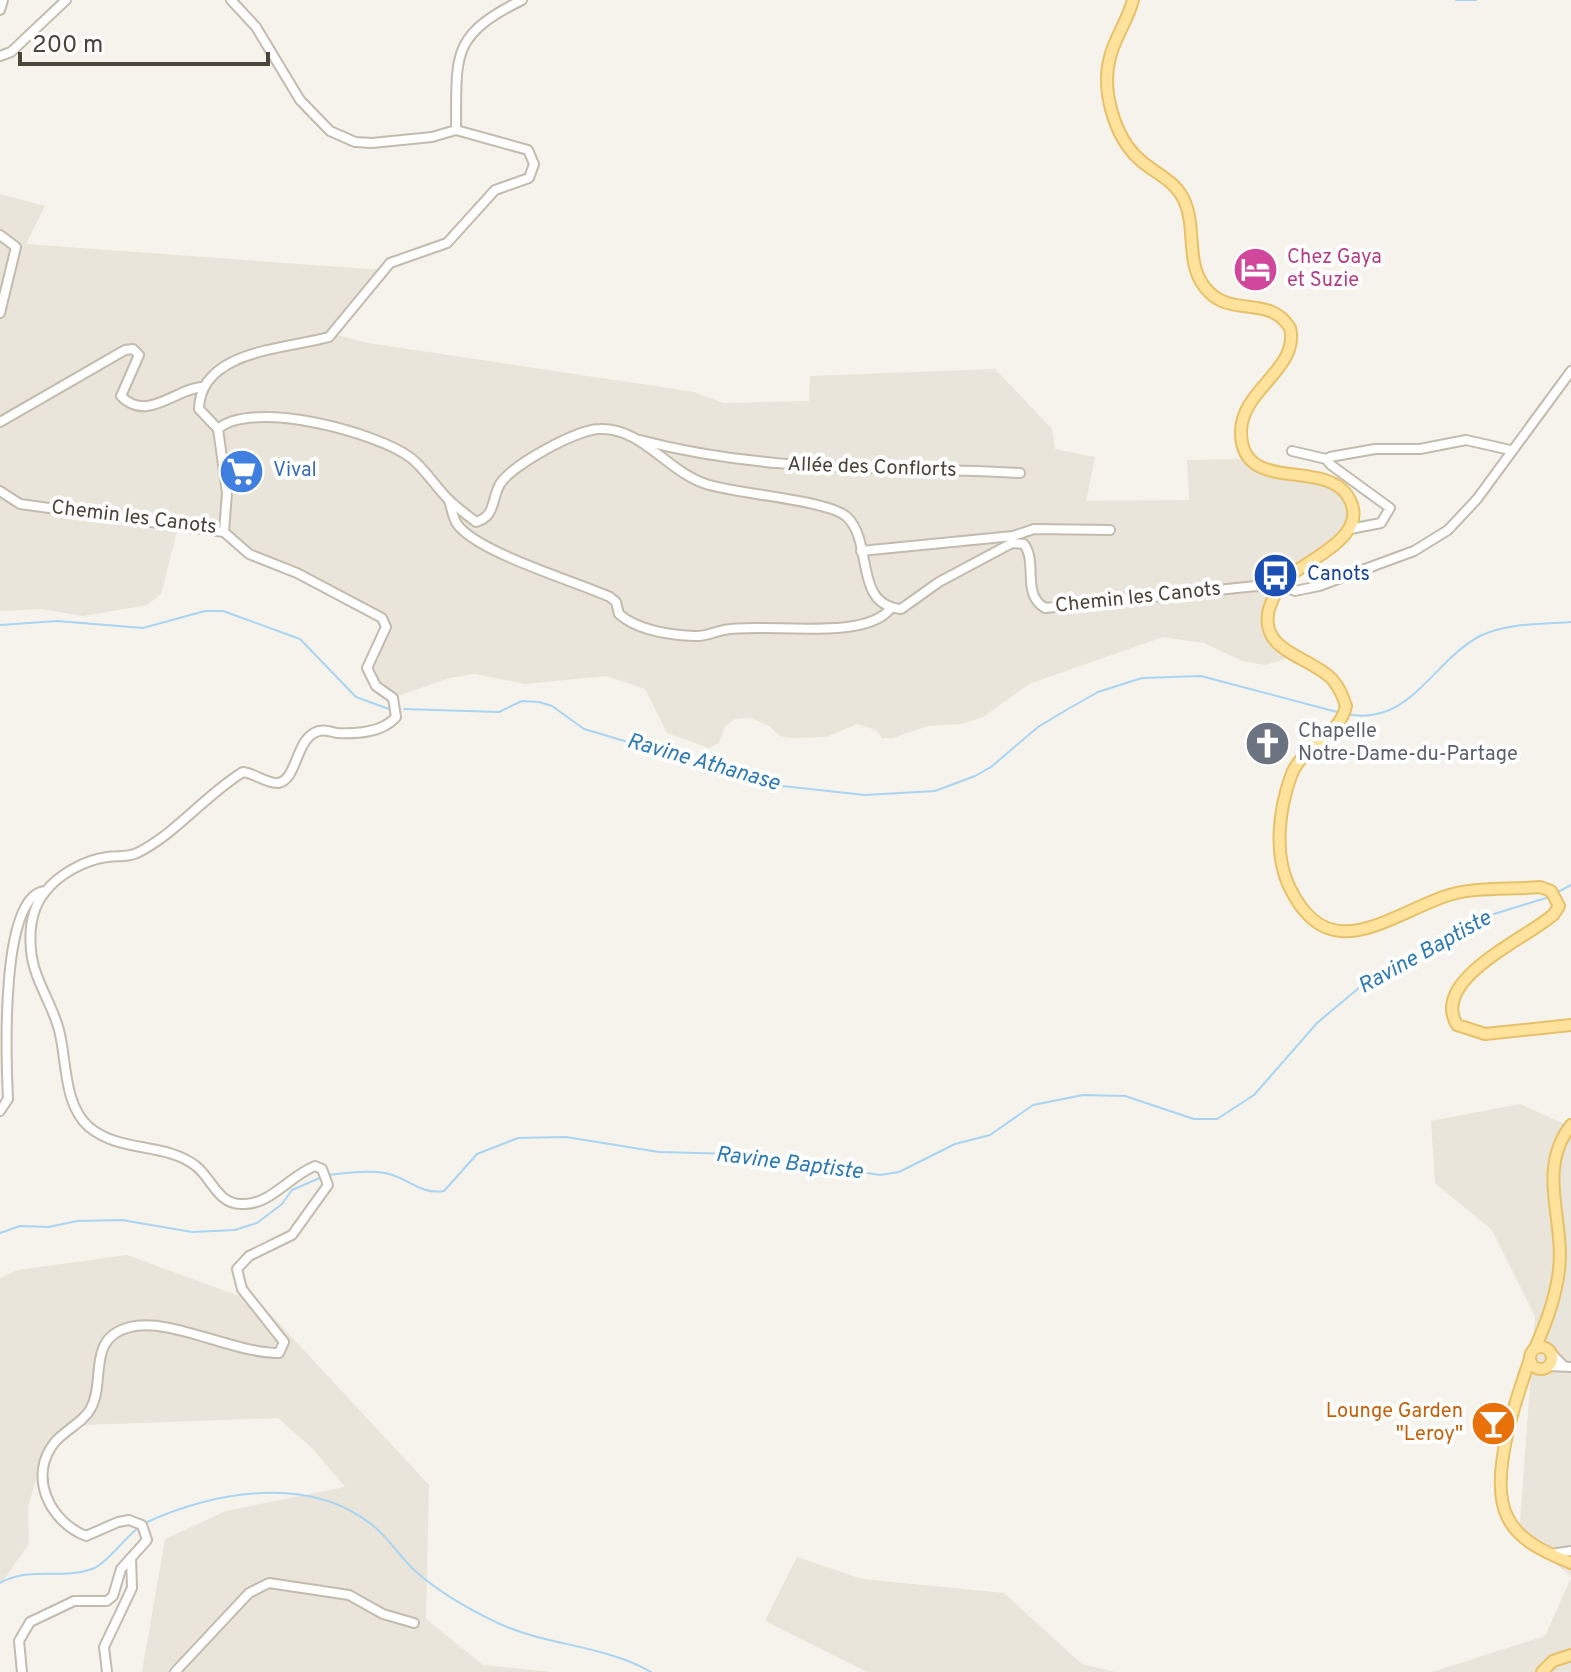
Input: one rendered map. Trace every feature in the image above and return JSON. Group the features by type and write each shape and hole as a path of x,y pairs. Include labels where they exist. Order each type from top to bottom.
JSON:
{"main road":[{"path":"1133,0 1106,73 1109,99 1122,136 1141,161 1166,177 1184,199 1195,268 1207,291 1223,302 1273,310 1290,328 1289,352 1245,411 1241,431 1245,451 1263,469 1337,485 1351,503 1350,529 1338,542 1279,586 1268,614 1271,637 1284,650 1331,678 1346,706 1336,728 1300,759 1291,776 1279,828 1283,872 1295,899 1310,919 1336,932 1356,932 1455,893 1540,887 1555,897 1559,906 1554,914 1508,944 1464,982 1453,996 1450,1008 1457,1025 1474,1033 1571,1025"},
{"path":"1571,1125 1556,1150 1552,1169 1559,1269 1543,1330 1545,1350 1538,1364 1523,1378 1511,1411 1505,1442 1503,1500 1506,1516 1517,1530 1550,1555 1571,1563"},
{"path":"1538,1364 1545,1350"},
{"path":"1542,1672 1553,1661 1571,1655"}],"street":[{"path":"0,10 3,0"},
{"path":"0,56 11,52 66,0"},
{"path":"0,422 125,350 133,349 139,355 121,396 129,403 161,405 181,392 203,387 216,371 228,364 275,348 329,337 390,263 447,243 495,190 529,178 534,164 528,150 456,130 432,137 372,143 355,142 330,131 300,100 256,27 231,0"},
{"path":"456,130 458,57 465,40 477,27 522,0"},
{"path":"0,235 16,247 0,313"},
{"path":"1279,586 1295,591 1319,586 1430,542 1467,512 1571,371"},
{"name":"Chemin les Canots","path":"0,500 224,532 227,493 218,429 199,409 203,387"},
{"path":"218,429 226,423 280,416 359,435 408,456 448,500 476,522 485,519 505,478 574,435 599,428 632,437 703,483 840,512 856,531 870,586 882,605 890,609 877,620 808,630 724,630 695,636 636,625 619,614 616,602 610,597 511,559 478,539 457,525 448,500"},
{"name":"Allée des Conflorts","path":"632,437 672,450 796,467 1020,473"},
{"path":"1326,459 1367,449 1420,449 1466,440 1510,450"},
{"path":"1292,451 1326,459 1390,508 1381,523 1350,529"},
{"path":"0,491 12,502"},
{"path":"861,551 1013,536 1034,529 1110,530"},
{"path":"22,1672 19,1641 26,1626 38,1616 74,1601 107,1601 113,1596 121,1569 147,1540 140,1522 118,1522 86,1536 63,1524 45,1496 44,1475 49,1452 93,1405 97,1357 117,1332 143,1325 247,1352 279,1353 284,1342 242,1289 237,1269 249,1256 292,1235 328,1185 322,1169 315,1166 260,1201 237,1205 224,1199 196,1166 179,1156 115,1142 86,1124 71,1093 59,1030 31,951 32,918 45,891 56,880 88,862 135,853 157,840 243,772 276,783 283,782 310,735 322,729 334,733 379,729 396,717 393,698 376,686 367,668 386,627 382,618 297,573 249,554 224,532"},
{"name":"Chemin les Canots","path":"890,609 901,609 939,582 1012,543 1024,544 1029,551 1032,595 1045,608 1279,586"},
{"path":"0,1111 8,1099 1,957 19,906 29,895 45,891"},
{"path":"1545,1350 1568,1367"},
{"path":"1538,1364 1568,1367"},
{"path":"1550,1555 1571,1551"},
{"path":"107,1672 104,1647 132,1588 131,1558"},
{"path":"175,1672 249,1593 269,1583 349,1595 383,1614 414,1623"}],"shaded area":[{"path":"0,194 45,206 26,244 381,270 333,334 368,343 694,392 723,403 809,401 810,376 995,369 1052,429 1055,449 1095,457 1086,501 1189,500 1187,460 1250,459 1255,465 1328,482 1342,490 1352,524 1280,585 1268,630 1295,656 1265,665 1242,661 1204,643 1163,637 1029,684 983,717 961,724 928,726 893,738 882,738 876,730 857,724 826,737 790,738 780,736 768,725 750,718 735,719 725,726 719,743 709,748 667,733 645,689 606,676 525,684 475,674 449,678 393,698 385,693 367,668 383,634 382,618 249,554 224,531 178,528 161,594 147,605 83,616 40,609 0,611"},
{"path":"1520,1104 1571,1127 1571,1576 1519,1536 1535,1316 1492,1230 1435,1183 1431,1121"},
{"path":"127,1255 261,1304 429,1485 426,1619 483,1665 552,1672 142,1672 165,1539 226,1511 345,1487 313,1449 278,1418 85,1425 45,1449 28,1507 29,1544 0,1585 0,1278 18,1270"},
{"path":"797,1557 862,1579 1004,1593 1082,1664 1115,1672 867,1672 765,1621"},
{"path":"1571,1578 1571,1672 1432,1672 1545,1636"}],"waterway":[{"path":"1456,0 1476,0"},
{"name":"Ravine Athanase","path":"0,625 57,621 143,628 205,611 223,611 300,639 356,697 389,709"},
{"name":"Ravine Athanase","path":"1347,714 1369,715 1388,711 1404,702 1463,647 1480,636 1524,625 1571,622"},
{"name":"Ravine Athanase","path":"404,709 499,712 522,701 539,702 552,706 584,729 773,785 865,795 935,791 975,776 991,767 1038,727 1068,709 1098,692 1142,678 1201,676 1341,713"},
{"name":"Ravine Baptiste","path":"1558,892 1571,885"},
{"name":"Ravine Baptiste","path":"328,1175 385,1173 420,1188 444,1191 477,1154 518,1138 566,1137 659,1152 737,1154 880,1175 899,1172 955,1144 990,1135 1033,1105 1083,1095 1125,1096 1194,1119 1217,1119 1254,1095 1317,1023 1360,987 1421,952 1454,941 1481,918 1549,897"},
{"name":"Ravine Baptiste","path":"0,1233 20,1226 49,1227 77,1221 122,1220 192,1232 235,1230 257,1223 282,1204 292,1190 322,1177"},
{"path":"145,1523 200,1503 230,1497 260,1493 318,1498 346,1508 371,1524 422,1577 477,1613 519,1631 614,1656 651,1672"},
{"path":"0,1583 23,1575 92,1569 139,1527"}],"place":[{"name":"Chez Gaya et Suzie","path":"1256,269"},
{"name":"Vival","path":"242,471"},
{"name":"Canots","path":"1276,575"},
{"name":"Chapelle Notre-Dame-du-Partage","path":"1267,743"},
{"name":"Lounge Garden \"Leroy\"","path":"1494,1424"}]}
